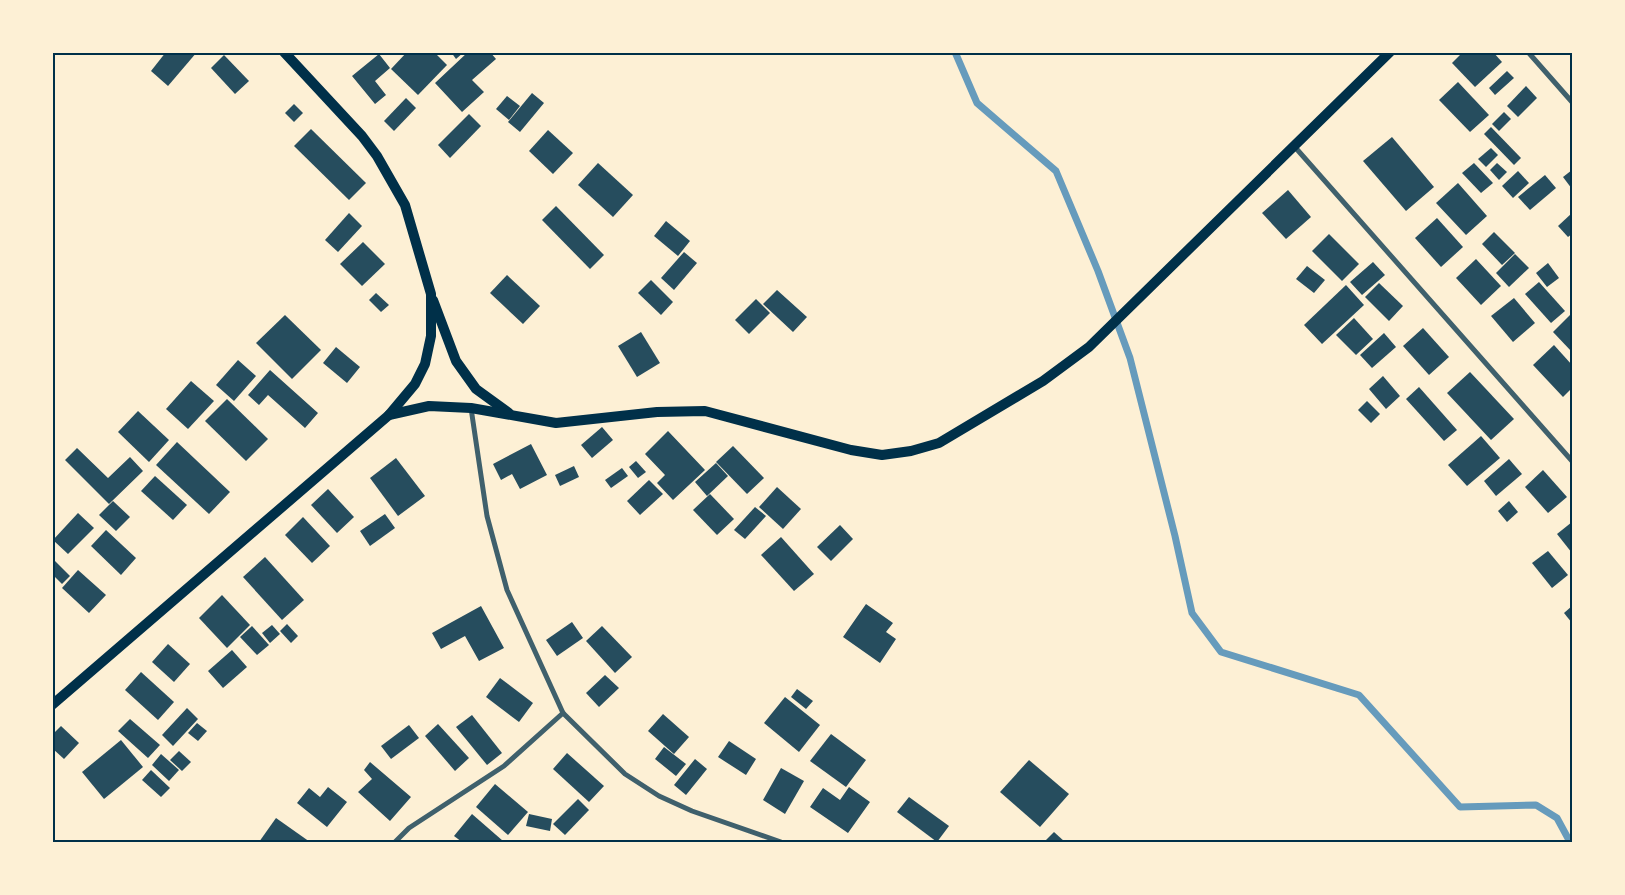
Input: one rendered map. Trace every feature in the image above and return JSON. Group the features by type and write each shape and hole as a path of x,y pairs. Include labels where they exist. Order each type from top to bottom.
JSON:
{"main road":[{"path":"284,52 362,136 377,156 405,205 431,294 456,360 476,389 512,415"},
{"path":"389,415 429,406 471,408 556,423 657,412 705,411 851,450 882,455 939,443 1044,381 1089,346 1390,52"},
{"path":"52,705 389,415 415,384 425,364 431,336 431,294"}],"street":[{"path":"1528,52 1572,102"},
{"path":"1293,145 1572,461"},
{"path":"471,408 487,516 508,590 563,713 625,774 659,796 692,811 781,842"},
{"path":"394,842 409,828 504,766 563,713"}],"building":[{"path":"166,52 197,52 168,86 151,71"},
{"path":"407,52 434,52 447,65 418,95 391,69"},
{"path":"451,52 464,52 456,59"},
{"path":"468,52 490,52 496,59 472,80 484,92 462,112 435,83"},
{"path":"1463,52 1493,52 1502,62 1475,87 1452,63"},
{"path":"379,54 390,68 375,81 386,95 375,104 352,76"},
{"path":"224,55 249,81 235,94 211,68"},
{"path":"1507,71 1514,78 1495,95 1489,88"},
{"path":"1458,82 1489,115 1470,132 1439,100"},
{"path":"1526,86 1537,98 1518,117 1507,106"},
{"path":"532,93 544,103 520,132 508,122"},
{"path":"507,96 520,106 509,120 496,109"},
{"path":"406,98 416,108 394,131 384,121"},
{"path":"294,104 303,113 294,122 285,113"},
{"path":"1504,112 1511,119 1499,131 1492,124"},
{"path":"469,114 481,126 450,158 438,145"},
{"path":"1491,127 1521,158 1514,165 1484,134"},
{"path":"311,129 366,183 349,200 294,146"},
{"path":"548,130 573,153 553,174 529,151"},
{"path":"1392,137 1434,187 1406,211 1363,161"},
{"path":"1491,148 1498,155 1486,167 1478,159"},
{"path":"598,163 633,195 613,217 578,185"},
{"path":"1474,163 1493,183 1481,193 1462,173"},
{"path":"1497,163 1507,172 1499,180 1490,170"},
{"path":"1572,170 1572,189 1563,177"},
{"path":"1518,171 1529,183 1513,198 1502,186"},
{"path":"1545,175 1556,188 1530,210 1518,197"},
{"path":"1458,183 1487,216 1466,235 1436,203"},
{"path":"1288,190 1311,217 1286,239 1262,213"},
{"path":"556,206 604,255 590,269 542,220"},
{"path":"349,213 362,226 338,252 325,240"},
{"path":"1572,213 1572,234 1568,237 1558,226"},
{"path":"1437,218 1463,247 1441,267 1415,238"},
{"path":"666,221 690,241 678,256 654,236"},
{"path":"1494,232 1515,253 1502,265 1482,244"},
{"path":"1329,234 1359,264 1342,281 1312,251"},
{"path":"363,242 385,264 362,286 340,264"},
{"path":"684,252 697,263 674,290 661,278"},
{"path":"1515,254 1529,268 1509,287 1496,273"},
{"path":"1476,259 1501,286 1481,305 1456,278"},
{"path":"1373,262 1385,275 1362,295 1350,282"},
{"path":"1548,263 1559,278 1547,287 1536,273"},
{"path":"1307,266 1325,280 1314,293 1296,279"},
{"path":"507,275 540,306 523,324 490,293"},
{"path":"651,280 673,302 661,315 638,293"},
{"path":"1539,282 1565,311 1551,323 1525,294"},
{"path":"1379,283 1403,306 1389,321 1365,297"},
{"path":"1346,285 1364,305 1322,344 1304,325"},
{"path":"777,290 807,317 793,332 763,304"},
{"path":"376,293 389,305 381,312 369,300"},
{"path":"1514,298 1535,323 1513,342 1491,316"},
{"path":"756,299 770,313 749,334 735,320"},
{"path":"1572,313 1572,352 1553,332"},
{"path":"285,315 321,350 292,379 256,343"},
{"path":"1354,318 1373,339 1356,355 1336,335"},
{"path":"1423,328 1449,357 1429,375 1403,346"},
{"path":"641,332 660,363 637,377 618,346"},
{"path":"1384,333 1396,347 1372,368 1360,355"},
{"path":"1554,345 1572,365 1572,388 1563,397 1533,365"},
{"path":"336,347 360,367 347,383 323,363"},
{"path":"238,360 256,376 234,401 216,385"},
{"path":"270,370 318,413 305,428 268,395 259,405 248,395"},
{"path":"1470,372 1514,419 1491,440 1447,393"},
{"path":"1383,376 1400,396 1386,409 1369,389"},
{"path":"191,381 214,401 188,429 166,409"},
{"path":"1419,387 1457,430 1444,441 1406,399"},
{"path":"227,399 268,439 246,461 205,421"},
{"path":"1367,401 1380,414 1371,423 1358,410"},
{"path":"138,411 169,440 149,462 118,432"},
{"path":"602,427 613,440 592,458 581,445"},
{"path":"668,431 705,470 673,500 657,483 665,475 645,454"},
{"path":"1481,436 1500,458 1467,486 1448,465"},
{"path":"177,442 230,492 209,514 156,465"},
{"path":"531,444 547,475 520,489 512,474 501,480 493,464"},
{"path":"733,446 764,478 747,494 716,462"},
{"path":"77,448 108,478 130,457 143,471 109,504 65,460"},
{"path":"396,458 425,496 398,516 370,478"},
{"path":"1509,459 1522,474 1496,496 1484,481"},
{"path":"636,461 646,472 638,478 629,467"},
{"path":"716,463 728,476 707,496 695,482"},
{"path":"574,466 579,477 560,486 555,475"},
{"path":"622,468 628,476 611,488 605,480"},
{"path":"1543,470 1567,497 1548,513 1525,487"},
{"path":"155,476 187,505 173,520 141,491"},
{"path":"649,480 663,494 640,515 627,501"},
{"path":"777,487 801,509 783,529 759,507"},
{"path":"328,489 354,517 337,533 311,505"},
{"path":"710,494 734,519 717,535 693,510"},
{"path":"113,501 130,517 116,531 99,515"},
{"path":"1509,501 1518,512 1507,522 1498,511"},
{"path":"755,507 766,516 745,539 734,530"},
{"path":"78,513 94,528 68,554 53,540"},
{"path":"385,514 395,528 370,546 360,531"},
{"path":"303,517 330,546 312,563 285,535"},
{"path":"1572,522 1572,553 1557,534"},
{"path":"840,525 853,539 831,561 817,547"},
{"path":"106,530 136,558 121,575 91,546"},
{"path":"781,537 814,574 794,591 761,555"},
{"path":"1548,551 1568,575 1552,588 1532,563"},
{"path":"265,557 304,600 282,620 243,577"},
{"path":"52,558 70,576 62,584 52,574"},
{"path":"78,570 106,595 89,613 62,588"},
{"path":"222,595 250,625 227,648 199,618"},
{"path":"866,604 893,623 886,632 896,639 880,663 843,637"},
{"path":"481,606 504,648 479,661 465,636 441,649 432,633"},
{"path":"1572,606 1572,623 1564,613"},
{"path":"572,622 583,638 557,656 546,640"},
{"path":"287,624 298,636 291,643 280,631"},
{"path":"272,625 280,634 270,643 262,633"},
{"path":"252,626 269,645 257,655 240,637"},
{"path":"602,626 632,657 615,673 586,641"},
{"path":"168,644 190,664 174,682 152,662"},
{"path":"232,650 247,667 223,688 208,671"},
{"path":"141,672 174,702 158,720 125,690"},
{"path":"605,675 619,688 599,707 586,693"},
{"path":"500,678 533,703 519,722 486,697"},
{"path":"797,689 813,701 806,709 791,697"},
{"path":"785,697 820,725 799,752 764,723"},
{"path":"187,708 198,719 173,746 162,735"},
{"path":"663,714 689,737 674,754 648,731"},
{"path":"472,715 502,753 487,765 456,727"},
{"path":"130,719 160,745 148,758 118,731"},
{"path":"197,723 207,731 198,741 188,733"},
{"path":"438,724 469,758 455,771 425,736"},
{"path":"409,725 419,738 391,759 381,746"},
{"path":"61,726 79,743 64,759 52,748 52,735"},
{"path":"831,734 866,760 846,787 810,761"},
{"path":"121,740 143,767 104,799 82,772"},
{"path":"729,741 756,759 746,775 718,757"},
{"path":"664,747 686,764 676,776 655,759"},
{"path":"179,751 191,762 182,771 170,760"},
{"path":"567,753 604,786 589,802 553,769"},
{"path":"161,754 179,770 169,781 152,765"},
{"path":"695,759 707,769 686,795 674,785"},
{"path":"1029,760 1069,794 1040,827 1000,792"},
{"path":"370,762 411,797 390,821 358,792 372,779 364,770"},
{"path":"781,768 804,781 785,814 763,800"},
{"path":"151,770 170,788 161,797 142,780"},
{"path":"495,784 528,812 508,835 476,807"},
{"path":"328,787 347,802 327,827 297,803 309,788 320,797"},
{"path":"849,787 870,802 848,833 810,807 823,788 840,800"},
{"path":"909,797 949,826 937,842 897,812"},
{"path":"578,799 589,810 565,835 553,824"},
{"path":"472,814 503,841 462,842 454,836"},
{"path":"529,814 552,819 550,831 526,826"},
{"path":"276,818 310,842 259,842"},
{"path":"1054,832 1065,842 1044,842"}],"waterway":[{"path":"955,52 977,103 1056,171 1098,271 1130,358 1175,536 1192,613 1221,652 1359,695 1460,807 1536,805 1557,818 1570,842"}]}
